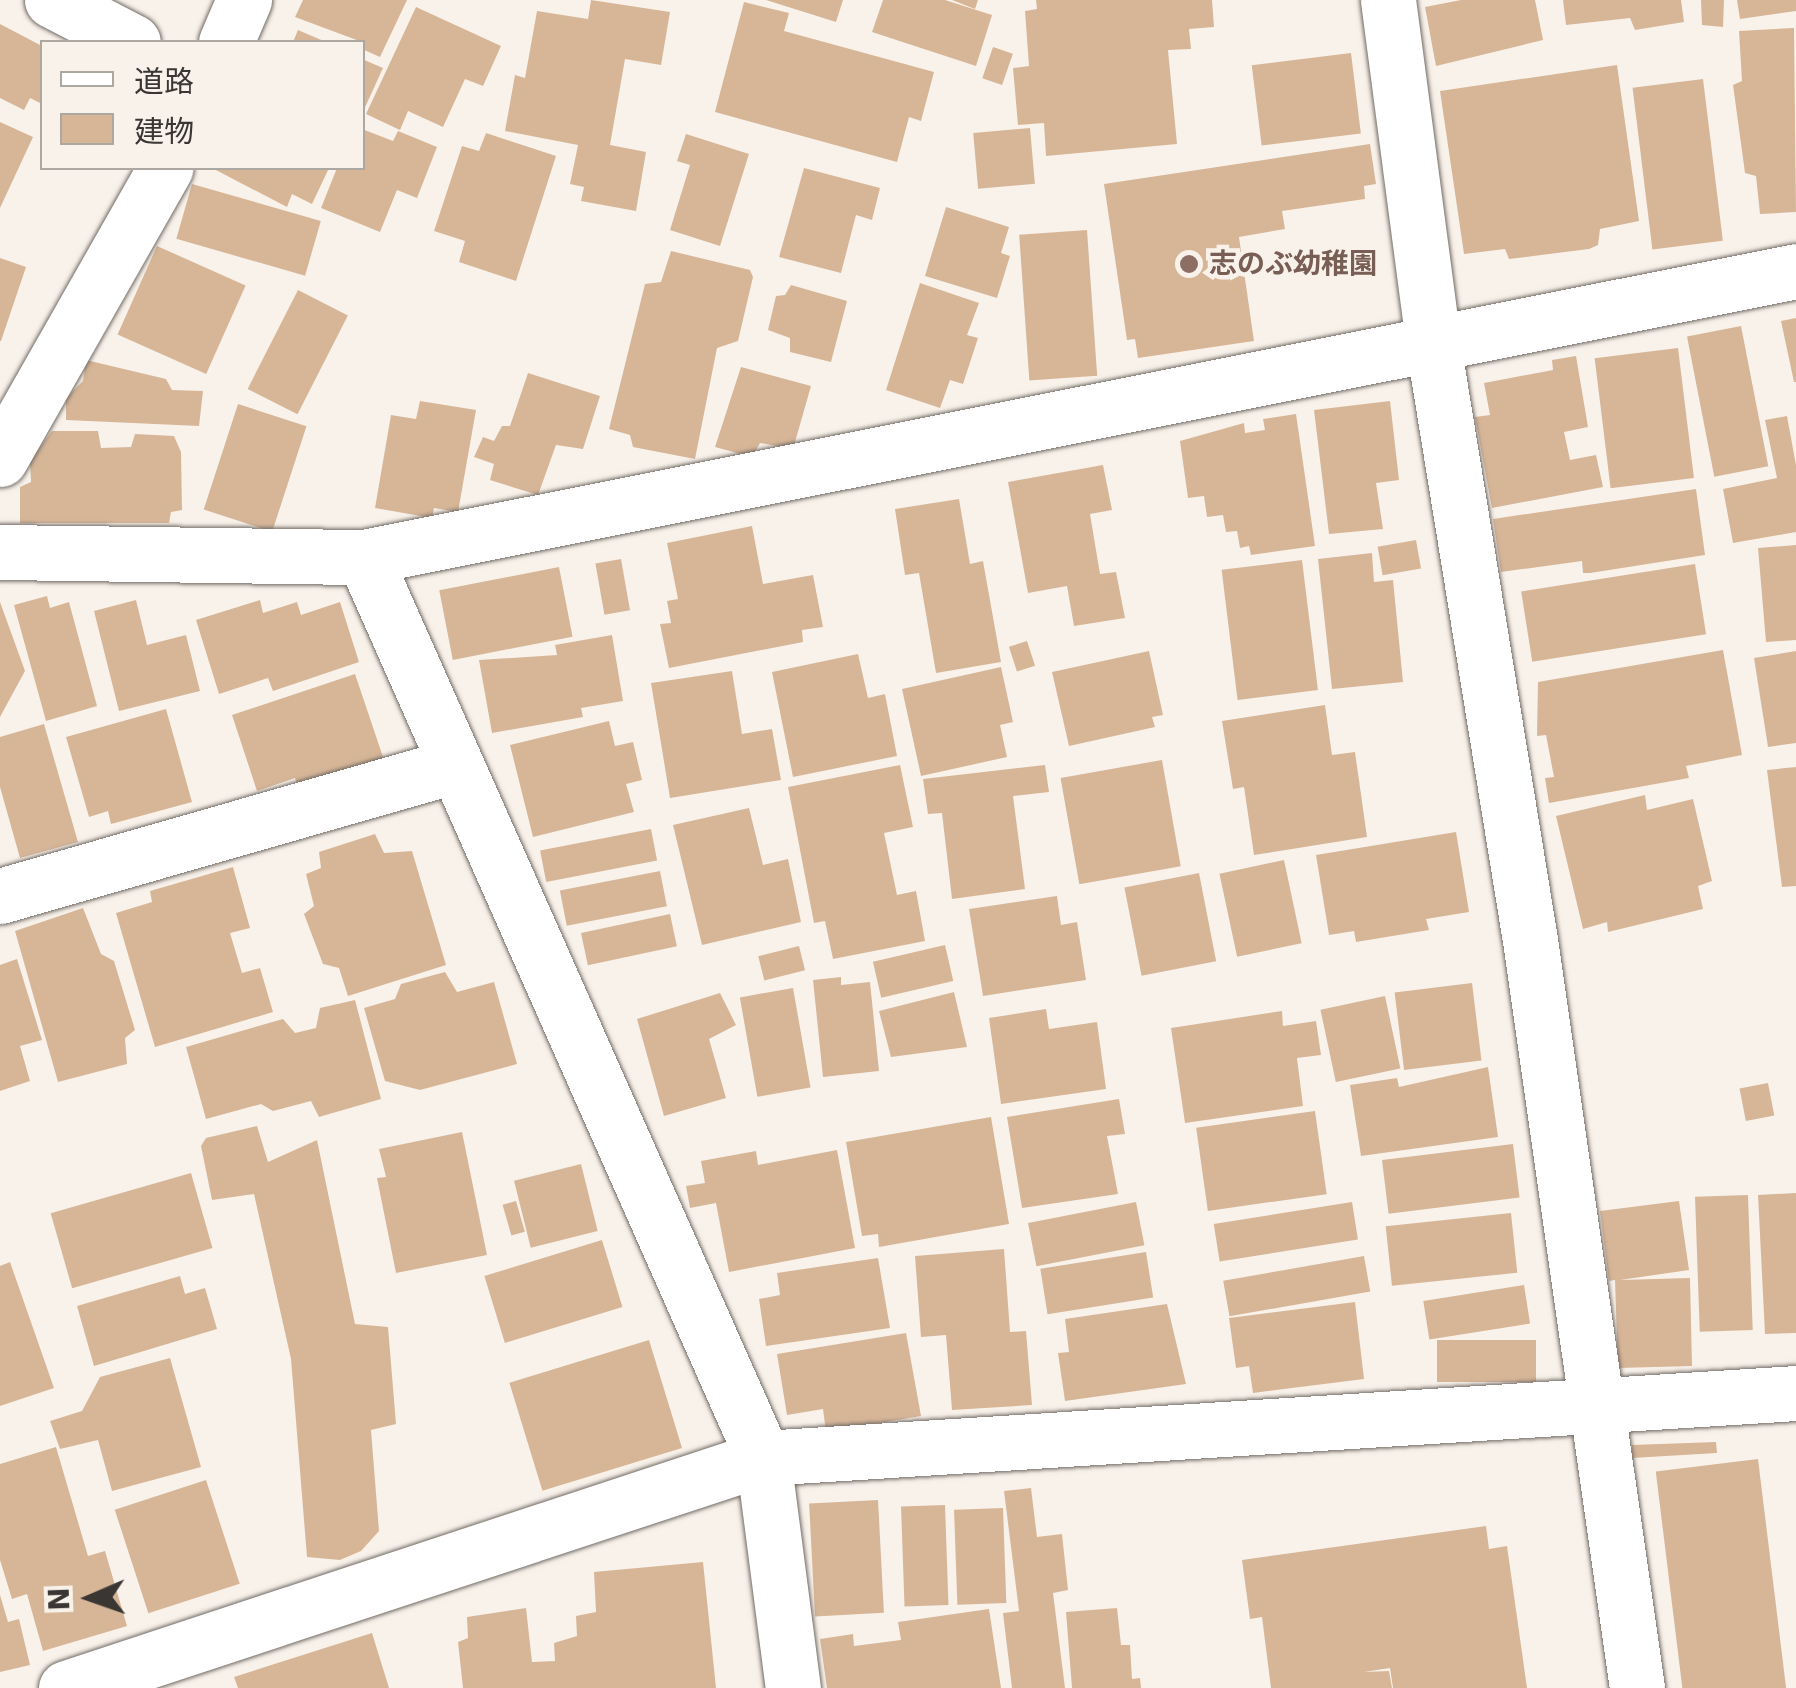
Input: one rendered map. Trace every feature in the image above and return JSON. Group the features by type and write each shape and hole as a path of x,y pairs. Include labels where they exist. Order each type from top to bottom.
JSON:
{"street":[{"path":"52,0 129,40"},
{"path":"227,40 244,0"},
{"path":"1388,0 1433,344 1637,1688"},
{"path":"0,460 165,170"},
{"path":"0,552 364,557 1796,270"},
{"path":"364,557 763,1458 792,1688"},
{"path":"0,896 456,766"},
{"path":"66,1688 763,1458 1796,1393"}],"building":[{"path":"303,0 407,0 380,57 365,50 365,40 295,17"},
{"path":"591,0 670,12 661,65 625,59 610,145 646,152 636,211 581,201 584,187 570,184 578,145 505,131 515,75 525,78 537,11 588,19"},
{"path":"766,0 843,0 836,22"},
{"path":"883,0 945,0 992,15 976,66 872,32"},
{"path":"952,0 978,0 975,9"},
{"path":"1036,0 1212,0 1214,27 1189,29 1191,49 1168,50 1177,144 1046,156 1044,123 1018,125 1013,68 1029,66 1025,11 1037,9"},
{"path":"1461,0 1535,0 1543,40 1436,66 1425,7"},
{"path":"1563,0 1681,0 1684,22 1635,30 1630,18 1566,25"},
{"path":"1701,0 1724,0 1723,27 1702,25"},
{"path":"1737,0 1796,0 1796,11 1740,19"},
{"path":"744,2 789,13 784,31 934,72 921,121 909,117 897,162 715,112"},
{"path":"416,7 501,46 483,86 465,79 443,127 408,111 400,130 366,114"},
{"path":"0,24 40,45 40,103 30,98 24,110 0,98"},
{"path":"1794,28 1796,212 1760,214 1756,176 1745,173 1733,85 1742,81 1739,31"},
{"path":"298,30 321,40 294,40"},
{"path":"993,47 1013,54 1002,85 982,78"},
{"path":"1351,53 1361,133 1262,146 1252,65"},
{"path":"365,60 383,68 365,107"},
{"path":"1617,65 1639,221 1600,229 1598,245 1589,249 1509,259 1505,249 1464,254 1440,91"},
{"path":"1703,79 1723,241 1652,249 1633,88"},
{"path":"0,122 33,137 0,208"},
{"path":"1030,128 1035,184 978,189 973,133"},
{"path":"365,130 393,141 398,131 437,147 417,198 397,190 380,232 321,208 336,170 365,170"},
{"path":"486,133 556,156 516,281 459,262 465,241 434,231 462,146 479,151"},
{"path":"686,134 749,154 720,246 670,230 690,165 677,161"},
{"path":"1370,144 1376,184 1364,186 1365,199 1282,211 1285,229 1239,237 1254,341 1138,358 1135,339 1127,340 1104,184"},
{"path":"804,168 880,188 872,220 856,215 841,273 779,257"},
{"path":"216,170 328,170 312,204 292,194 287,207"},
{"path":"192,184 321,221 305,276 176,239"},
{"path":"946,207 1009,227 1001,253 1010,256 997,298 925,276"},
{"path":"1087,230 1097,376 1029,380 1019,235"},
{"path":"157,246 246,285 206,374 118,335"},
{"path":"671,251 750,270 753,277 738,341 717,348 695,459 633,447 630,435 609,429 645,284 661,282"},
{"path":"0,258 26,267 1,341 0,341"},
{"path":"920,283 979,303 967,335 978,338 963,384 950,380 940,408 886,390"},
{"path":"791,285 847,301 831,362 790,352 790,338 768,330 776,296 785,295"},
{"path":"298,290 348,315 298,414 248,389"},
{"path":"1796,318 1796,382 1794,382 1781,321"},
{"path":"1741,326 1768,466 1714,477 1687,336"},
{"path":"1678,348 1694,478 1611,488 1595,358"},
{"path":"1576,356 1588,427 1564,432 1570,460 1596,455 1603,487 1492,508 1475,417 1490,415 1484,383 1553,370 1552,360"},
{"path":"86,360 166,379 172,390 203,391 199,426 66,420 66,398 83,381"},
{"path":"741,367 811,386 793,449 760,443 752,457 715,447"},
{"path":"528,373 600,396 583,449 556,445 538,495 490,480 494,464 474,457 483,437 494,441 502,426 510,426"},
{"path":"420,401 476,410 458,512 434,508 432,518 375,508 391,415 416,419"},
{"path":"1390,401 1399,480 1376,483 1383,529 1329,534 1314,410"},
{"path":"238,404 306,426 272,532 204,510"},
{"path":"1296,414 1315,546 1251,555 1249,546 1240,548 1237,531 1226,532 1223,515 1207,517 1204,496 1188,498 1180,441 1244,423 1245,433 1265,430 1263,419"},
{"path":"1787,416 1796,465 1796,532 1733,543 1723,489 1777,478 1765,420"},
{"path":"52,431 98,431 101,448 131,447 135,434 174,436 181,452 182,510 171,512 169,523 20,523 20,487 31,482 30,461"},
{"path":"1103,465 1112,510 1090,514 1100,574 1116,572 1125,618 1074,626 1067,586 1028,593 1008,482"},
{"path":"1696,489 1705,555 1590,573 1583,573 1582,561 1501,572 1493,519"},
{"path":"959,499 970,564 983,561 1001,662 936,673 919,573 905,575 895,509"},
{"path":"752,526 763,584 813,575 823,627 802,630 803,642 669,668 660,624 671,623 667,601 678,599 667,543"},
{"path":"1416,540 1421,569 1383,575 1378,547"},
{"path":"1796,545 1796,640 1766,642 1758,548"},
{"path":"1372,553 1374,582 1393,580 1403,682 1332,689 1318,559"},
{"path":"621,559 630,610 604,615 595,564"},
{"path":"1302,560 1318,690 1238,700 1222,570"},
{"path":"1695,564 1706,634 1532,662 1521,592"},
{"path":"559,567 573,637 453,660 439,590"},
{"path":"47,596 50,608 69,602 97,706 46,721 14,605"},
{"path":"136,600 147,645 186,635 200,691 119,711 94,611"},
{"path":"260,600 263,613 297,602 301,615 340,602 359,662 273,691 268,678 219,694 196,620"},
{"path":"0,602 25,671 0,717"},
{"path":"612,635 623,701 581,708 583,717 492,733 479,660 557,655 555,645"},
{"path":"1027,641 1035,666 1017,672 1009,647"},
{"path":"1723,650 1742,755 1686,766 1689,778 1549,803 1545,778 1554,777 1546,735 1537,736 1538,682"},
{"path":"1149,651 1163,715 1152,717 1155,727 1069,746 1052,672"},
{"path":"1796,651 1796,743 1768,747 1754,658"},
{"path":"858,654 868,698 885,694 897,756 793,777 772,672"},
{"path":"1001,667 1013,722 1000,725 1007,757 921,776 902,689"},
{"path":"732,671 742,734 772,729 781,780 670,798 651,683"},
{"path":"355,674 384,760 299,789 295,778 257,791 232,715"},
{"path":"1325,705 1332,755 1355,752 1367,837 1254,855 1244,787 1233,789 1222,721"},
{"path":"166,709 192,802 111,824 108,811 89,817 66,737"},
{"path":"609,721 615,746 633,742 642,780 626,784 634,812 533,837 510,745"},
{"path":"44,724 78,842 20,858 0,787 0,737"},
{"path":"1162,760 1181,866 1079,884 1061,778"},
{"path":"900,765 913,827 884,833 897,895 916,891 925,941 833,959 825,921 814,923 788,787"},
{"path":"1045,765 1049,792 1013,796 1025,889 952,899 942,813 928,814 923,779"},
{"path":"1796,767 1796,886 1782,887 1767,770"},
{"path":"1645,795 1647,810 1693,799 1712,881 1698,886 1703,909 1608,932 1607,922 1583,929 1556,816"},
{"path":"749,808 763,865 788,859 801,922 702,945 673,825"},
{"path":"651,829 657,860 546,882 540,851"},
{"path":"1456,832 1469,912 1426,919 1429,930 1356,942 1354,931 1329,935 1316,855"},
{"path":"375,834 384,853 412,851 446,965 348,996 339,968 323,964 304,914 314,906 306,874 321,868 319,852"},
{"path":"1284,860 1302,943 1237,957 1219,874"},
{"path":"233,867 250,928 230,933 242,973 260,968 273,1012 155,1047 116,913 152,902 150,891"},
{"path":"660,871 667,906 567,926 560,890"},
{"path":"1199,873 1216,961 1142,976 1124,888"},
{"path":"1057,896 1061,925 1077,922 1086,980 983,996 969,909"},
{"path":"83,908 101,954 114,961 135,1030 125,1038 127,1064 58,1082 15,931"},
{"path":"670,914 677,946 588,965 581,933"},
{"path":"945,945 953,981 881,998 873,962"},
{"path":"799,946 805,970 764,980 758,956"},
{"path":"17,959 42,1040 20,1046 30,1081 0,1091 0,965"},
{"path":"445,972 457,992 494,982 517,1064 420,1090 385,1081 364,1008 395,999 401,984"},
{"path":"841,977 841,985 870,982 879,1071 823,1077 813,980"},
{"path":"1472,983 1482,1060 1404,1070 1395,993"},
{"path":"793,988 811,1087 757,1097 740,997"},
{"path":"954,992 967,1047 891,1057 879,1011"},
{"path":"720,993 736,1025 709,1039 726,1098 664,1116 637,1019"},
{"path":"1385,996 1400,1068 1336,1082 1320,1010"},
{"path":"355,1000 381,1099 319,1117 311,1101 273,1111 261,1104 206,1119 186,1047 283,1019 295,1033 316,1028 320,1008"},
{"path":"1046,1009 1049,1029 1097,1022 1106,1089 1001,1104 989,1018"},
{"path":"1282,1011 1283,1026 1316,1021 1321,1055 1297,1058 1303,1106 1185,1123 1171,1028"},
{"path":"1488,1067 1498,1137 1361,1156 1350,1085 1397,1078 1399,1087"},
{"path":"1768,1083 1774,1115 1746,1121 1740,1089"},
{"path":"1119,1099 1125,1134 1107,1136 1118,1194 1022,1208 1007,1117"},
{"path":"1315,1111 1327,1194 1208,1211 1196,1128"},
{"path":"991,1117 1009,1224 879,1247 878,1234 862,1236 846,1142"},
{"path":"257,1126 268,1162 317,1140 355,1324 388,1327 396,1424 371,1430 379,1531 361,1551 340,1560 307,1557 291,1359 254,1194 212,1200 201,1146 206,1138"},
{"path":"462,1132 487,1255 396,1273 377,1178 386,1177 379,1149"},
{"path":"1513,1144 1520,1198 1389,1214 1382,1160"},
{"path":"837,1150 855,1248 729,1272 716,1203 690,1208 686,1186 705,1183 701,1161 756,1151 758,1165"},
{"path":"581,1164 598,1231 531,1248 514,1181"},
{"path":"191,1173 212,1248 72,1288 51,1213"},
{"path":"1796,1193 1796,1333 1765,1334 1758,1195"},
{"path":"1748,1195 1753,1330 1700,1332 1695,1197"},
{"path":"516,1201 525,1232 511,1236 503,1205"},
{"path":"1679,1201 1689,1270 1620,1280 1690,1278 1692,1366 1618,1368 1615,1280 1609,1281 1600,1211"},
{"path":"1136,1202 1144,1245 1036,1266 1028,1223"},
{"path":"1352,1202 1358,1240 1220,1261 1214,1224"},
{"path":"1511,1213 1517,1273 1392,1286 1386,1226"},
{"path":"602,1240 622,1307 505,1343 484,1276"},
{"path":"1004,1249 1010,1332 1026,1331 1032,1405 952,1410 946,1335 921,1337 915,1256"},
{"path":"1146,1252 1153,1297 1048,1314 1040,1269"},
{"path":"1364,1256 1370,1291 1229,1316 1223,1281"},
{"path":"878,1258 890,1328 766,1346 759,1299 780,1295 777,1273"},
{"path":"10,1262 54,1388 0,1406 0,1266"},
{"path":"180,1276 185,1294 205,1288 217,1329 94,1366 77,1306"},
{"path":"1524,1285 1530,1324 1429,1339 1423,1301"},
{"path":"1355,1302 1364,1379 1253,1393 1249,1366 1236,1368 1229,1318"},
{"path":"1167,1304 1186,1384 1065,1401 1058,1353 1069,1352 1065,1319"},
{"path":"906,1333 921,1416 826,1432 823,1409 787,1415 777,1354"},
{"path":"649,1340 682,1448 542,1491 509,1383"},
{"path":"1437,1340 1536,1340 1536,1382 1437,1382"},
{"path":"170,1358 201,1467 112,1491 98,1440 60,1449 50,1421 82,1411 100,1377"},
{"path":"1716,1442 1717,1453 1632,1458 1632,1445"},
{"path":"56,1447 88,1556 105,1551 127,1626 43,1651 27,1594 12,1599 0,1560 0,1464"},
{"path":"1758,1459 1786,1688 1682,1688 1656,1472"},
{"path":"206,1480 240,1584 148,1613 115,1510"},
{"path":"1031,1488 1037,1537 1062,1534 1068,1590 1053,1593 1065,1688 1012,1688 1003,1613 1019,1611 1004,1491"},
{"path":"878,1500 884,1613 815,1616 809,1504"},
{"path":"945,1505 948,1605 905,1606 901,1507"},
{"path":"1003,1508 1006,1603 957,1605 954,1510"},
{"path":"1486,1526 1489,1549 1507,1546 1527,1688 1393,1688 1390,1668 1364,1672 1389,1671 1392,1688 1271,1688 1262,1617 1250,1619 1242,1560"},
{"path":"703,1562 716,1688 463,1688 458,1642 468,1638 467,1617 526,1608 532,1662 555,1661 554,1643 577,1636 576,1616 596,1612 594,1572"},
{"path":"0,1595 8,1622 19,1619 30,1665 0,1672"},
{"path":"1117,1608 1121,1645 1130,1645 1132,1679 1140,1678 1141,1688 1072,1688 1066,1612"},
{"path":"989,1609 1001,1688 827,1688 820,1639 853,1634 854,1646 901,1640 898,1622"},
{"path":"372,1633 389,1688 238,1688 234,1677"}],"place":[{"name":"志のぶ幼稚園","path":"1189,264"}]}
